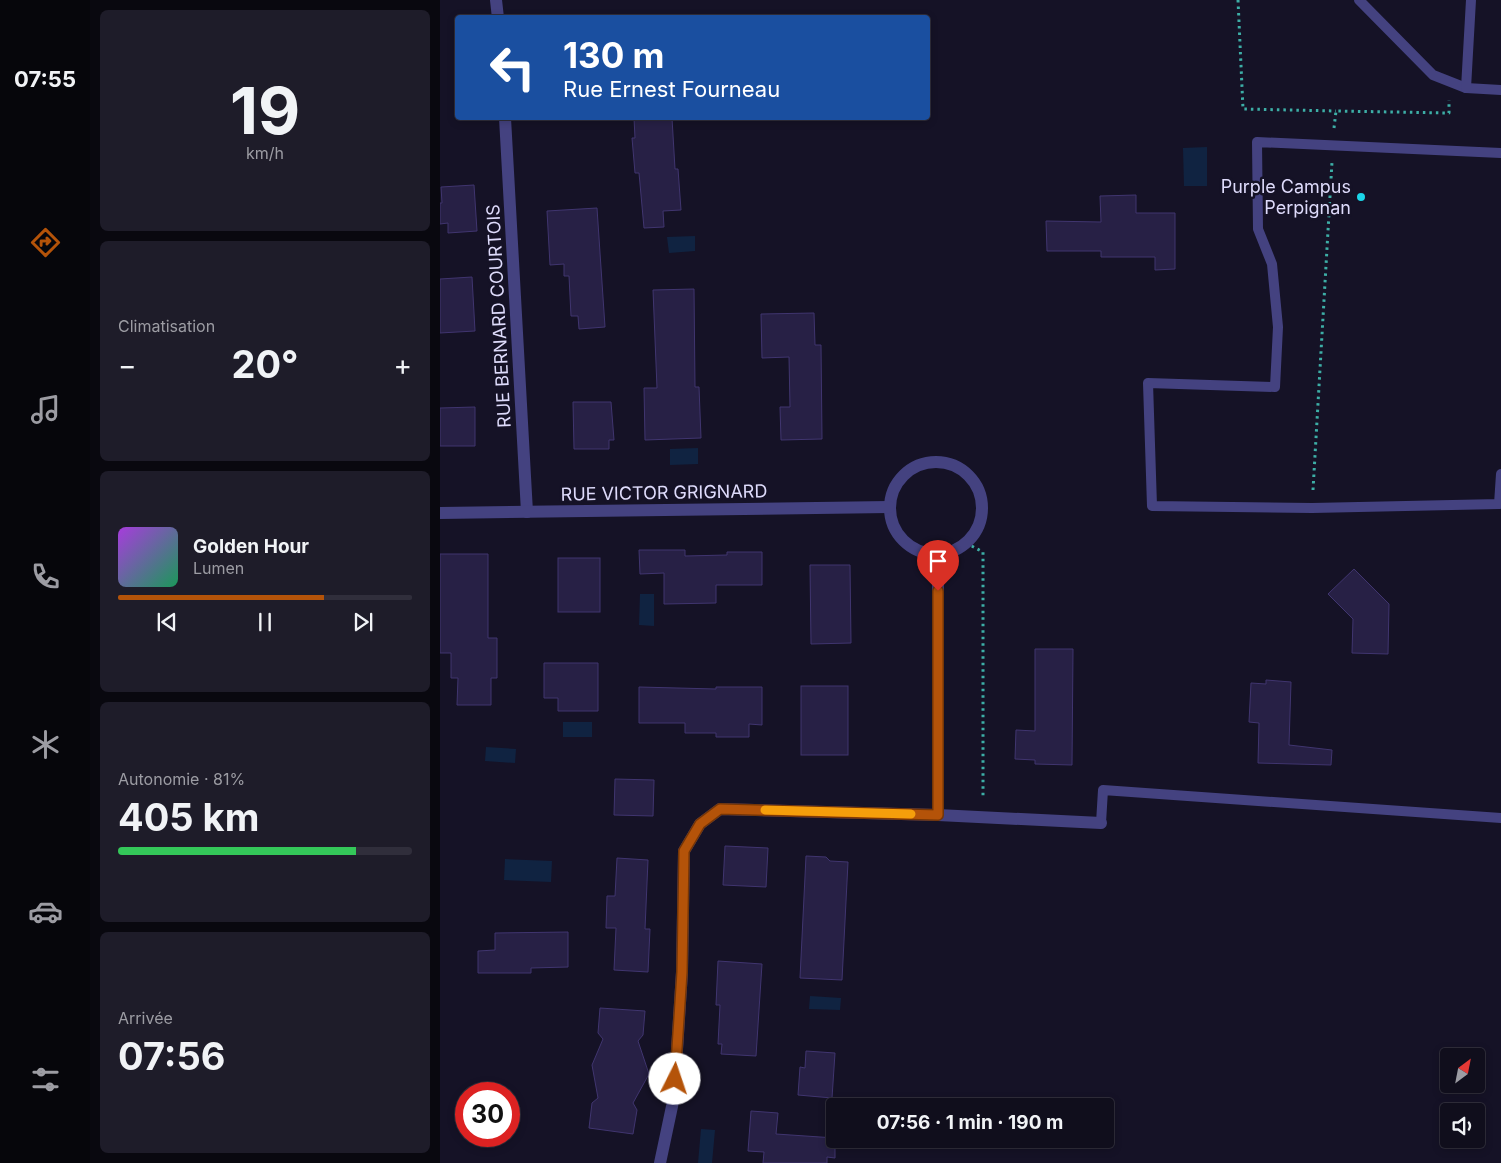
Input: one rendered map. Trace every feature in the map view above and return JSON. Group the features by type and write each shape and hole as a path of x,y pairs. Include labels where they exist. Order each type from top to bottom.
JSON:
{"street":[{"path":"496,0 498,15"},
{"name":"RUE BERNARD COURTOIS","path":"505,120 527,512"},
{"path":"933,462 955,466 968,474 977,487 982,502 981,517 976,531 966,543 954,551 938,554 923,553 909,546 898,536 891,522 889,507 892,492 900,478 911,468 933,462"},
{"name":"RUE VICTOR GRIGNARD","path":"440,513 889,507"},
{"path":"938,554 938,815"},
{"path":"660,1163 674,1097 682,972 684,851 700,824 720,809 938,815 1101,823"}],"lane":[{"path":"1359,0 1433,76 1466,88 1501,90"},
{"path":"1466,88 1471,0"},
{"path":"1501,153 1257,142 1258,229 1272,264 1278,328 1275,387 1148,383 1152,506 1312,508 1499,504 1501,474"},
{"path":"1101,823 1103,790 1501,818"}],"path":[{"path":"1238,0 1242,109 1449,113 1450,82"},
{"path":"1312,508 1332,146 1336,111"},
{"path":"966,543 983,552 983,817"}],"water":[{"path":"1207,147 1207,186 1184,186 1183,148"},
{"path":"695,236 695,251 669,253 667,237"},
{"path":"698,448 698,464 670,465 670,449"},
{"path":"640,594 654,594 654,626 639,625"},
{"path":"563,722 592,722 592,737 563,737"},
{"path":"486,747 516,749 515,763 485,761"},
{"path":"505,859 552,861 551,882 504,880"},
{"path":"810,996 841,998 840,1010 809,1009"},
{"path":"701,1129 715,1130 712,1163 698,1163"}],"building":[{"path":"634,120 672,120 675,169 678,169 681,210 663,211 664,227 644,228 639,173 635,173 632,138 635,138"},
{"path":"474,185 477,231 448,233 448,223 440,224 441,187"},
{"path":"1136,195 1136,213 1175,213 1175,269 1155,270 1155,257 1101,257 1101,251 1047,251 1046,221 1101,222 1100,196"},
{"path":"597,208 605,327 579,329 578,316 571,316 569,276 564,276 564,264 550,265 547,211"},
{"path":"472,277 475,331 440,333 440,279"},
{"path":"694,289 695,387 699,387 701,438 645,440 644,388 657,388 653,290"},
{"path":"814,313 815,345 821,345 822,439 781,440 780,407 790,407 789,357 762,358 761,314"},
{"path":"573,402 611,402 614,440 609,440 609,449 574,449"},
{"path":"475,407 475,446 440,446 440,408"},
{"path":"639,550 685,550 685,556 727,555 727,552 762,552 762,585 716,585 716,603 664,604 664,573 640,574"},
{"path":"440,554 488,554 488,638 497,638 497,678 491,678 491,705 457,705 458,678 451,678 451,653 440,653"},
{"path":"558,558 600,558 600,612 558,612"},
{"path":"810,565 850,565 851,643 811,644"},
{"path":"1354,569 1389,604 1388,654 1352,653 1353,619 1328,594"},
{"path":"1035,649 1073,649 1072,765 1035,764 1035,760 1015,759 1016,730 1035,731"},
{"path":"544,663 598,663 598,711 558,711 558,698 544,698"},
{"path":"1266,680 1291,682 1289,745 1332,750 1331,765 1258,763 1259,723 1249,722 1251,683 1266,684"},
{"path":"801,686 848,686 848,755 801,755"},
{"path":"639,687 716,689 716,687 762,687 762,725 749,724 749,737 716,737 716,733 685,733 685,723 639,723"},
{"path":"615,779 654,780 653,816 614,815"},
{"path":"725,846 768,848 766,887 723,885"},
{"path":"806,856 826,857 830,861 848,862 842,980 800,978"},
{"path":"617,858 648,860 645,929 650,929 648,972 614,970 616,928 606,928 607,896 615,896"},
{"path":"568,932 568,967 531,968 531,973 478,973 478,951 495,950 495,933"},
{"path":"718,961 762,964 756,1056 721,1054 722,1044 718,1044 720,1005 716,1005"},
{"path":"600,1008 645,1011 643,1035 638,1041 649,1074 633,1103 637,1110 633,1134 589,1128 592,1103 598,1098 592,1065 603,1039 598,1033"},
{"path":"806,1051 835,1053 832,1098 798,1095 800,1067 805,1068"},
{"path":"751,1111 778,1113 776,1134 826,1137 826,1148 835,1148 835,1158 827,1157 827,1163 763,1163 764,1152 748,1151"}],"slow traffic":[{"path":"765,810 911,814"}],"place":[{"name":"Purple Campus Perpignan","path":"1361,197"}],"route":[{"path":"675,1079 682,972 684,851 700,824 720,809 938,815 938,591"}]}
